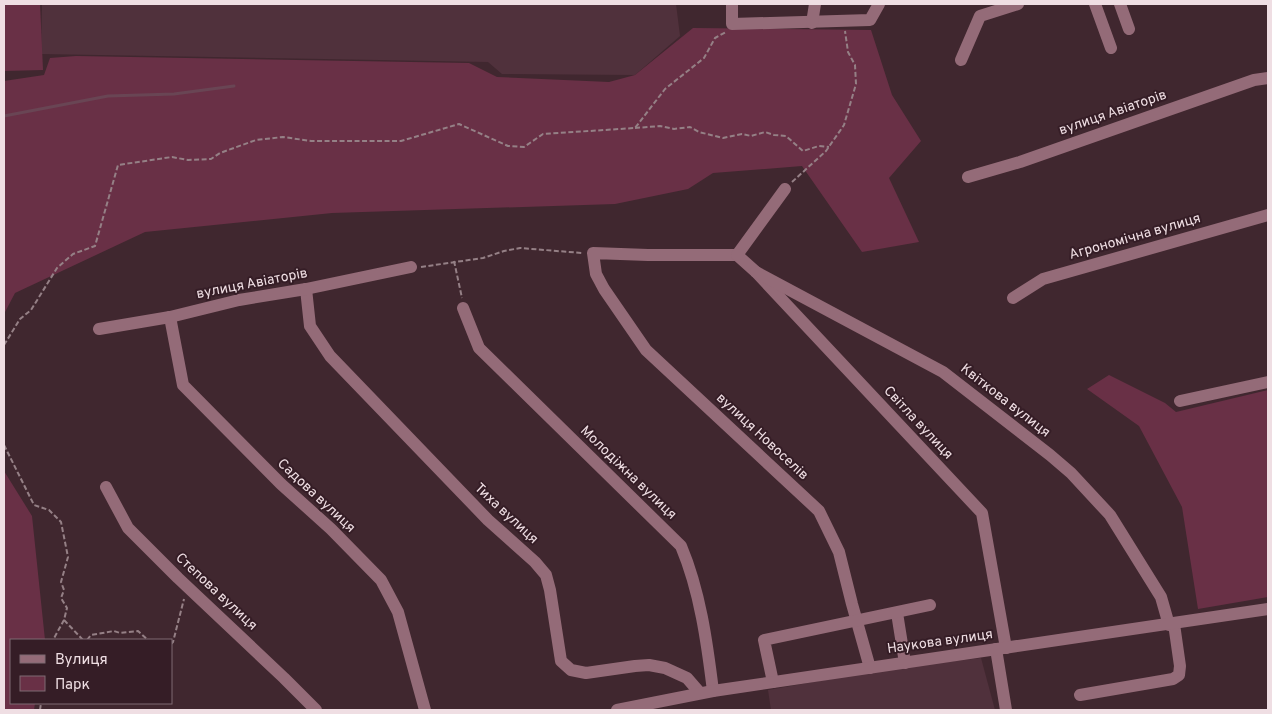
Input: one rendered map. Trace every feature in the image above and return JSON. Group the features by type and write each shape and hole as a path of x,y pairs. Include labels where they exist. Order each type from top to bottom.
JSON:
{"street":[{"path":"732,4 732,24 742,24 870,20 879,4"},
{"path":"812,22 815,4"},
{"path":"961,60 980,16 1018,4"},
{"path":"1095,4 1110,48"},
{"path":"1120,4 1129,29"},
{"name":"вулиця Авіаторів","path":"968,178 1020,162 1254,80 1268,78"},
{"path":"593,253 737,255 785,189"},
{"name":"Агрономічна вулиця","path":"1014,298 1044,279 1268,215"},
{"name":"вулиця Новоселів","path":"593,253 596,274 604,289 646,350 819,510 839,552 870,668"},
{"name":"Світла вулиця","path":"737,255 756,272 982,513 1001,648 1006,710"},
{"name":"вулиця Авіаторів","path":"98,329 170,317 240,300 306,289 411,267"},
{"name":"Квіткова вулиця","path":"756,272 943,372 1050,454 1071,473 1110,515 1161,597 1172,624 1180,666 1179,675 1173,679 1080,695"},
{"name":"Тиха вулиця","path":"306,289 310,326 330,356 488,520 535,562 546,575 561,661 571,670 586,673 635,666 664,668 687,678 707,692"},
{"name":"Молодіжна вулиця","path":"463,308 479,348 681,546 691,575 707,642 707,692"},
{"name":"Садова вулиця","path":"170,317 183,385 274,477 331,529 381,580 398,612 425,710"},
{"path":"1180,401 1268,382"},
{"name":"Степова вулиця","path":"106,487 128,528 316,710"},
{"path":"773,682 764,640 930,605"},
{"name":"Наукова вулиця","path":"617,710 707,692 1268,609"},
{"path":"898,613 905,663"}],"path":[{"path":"785,189 829,147 844,125 856,84 855,65 848,52 845,21"},
{"path":"635,128 665,89 704,58 715,38 742,24"},
{"path":"4,345 20,319 31,310 57,268 73,254 95,246 118,165 172,157 188,160 211,159 220,153 256,140 283,137 311,141 401,141 459,124 508,146 524,147 543,134 660,126 674,129 690,128 723,138 742,134 751,136 765,132 786,136 803,151 819,146 829,147"},
{"path":"411,267 483,258 520,248 593,253"},
{"path":"454,261 463,308"},
{"path":"4,445 34,505 49,510 61,522 68,557 61,582 64,590 61,598 67,608 64,620 54,639"},
{"path":"172,643 187,586"},
{"path":"64,620 84,639"},
{"path":"86,639 91,635 114,631 120,634 138,631 147,639"}],"shaded area":[{"path":"42,4 676,4 680,36 635,75 502,74 488,62 41,54"},
{"path":"981,658 995,710 771,710 768,690 887,669"}],"green space":[{"path":"4,4 40,4 43,70 4,71"},
{"path":"693,28 871,30 892,95 921,141 889,178 919,242 862,252 802,166 713,173 688,189 615,204 332,213 145,232 15,293 4,314 4,81 44,75 50,58 76,56 469,63 497,77 609,82 635,75"},
{"path":"1109,375 1165,403 1176,412 1268,390 1268,597 1198,609 1182,507 1139,426 1087,389"},
{"path":"4,471 32,516 45,639 10,639 10,704 35,704 34,710 4,710"}],"waterway":[{"path":"4,116 108,96 174,94 234,86"}]}
